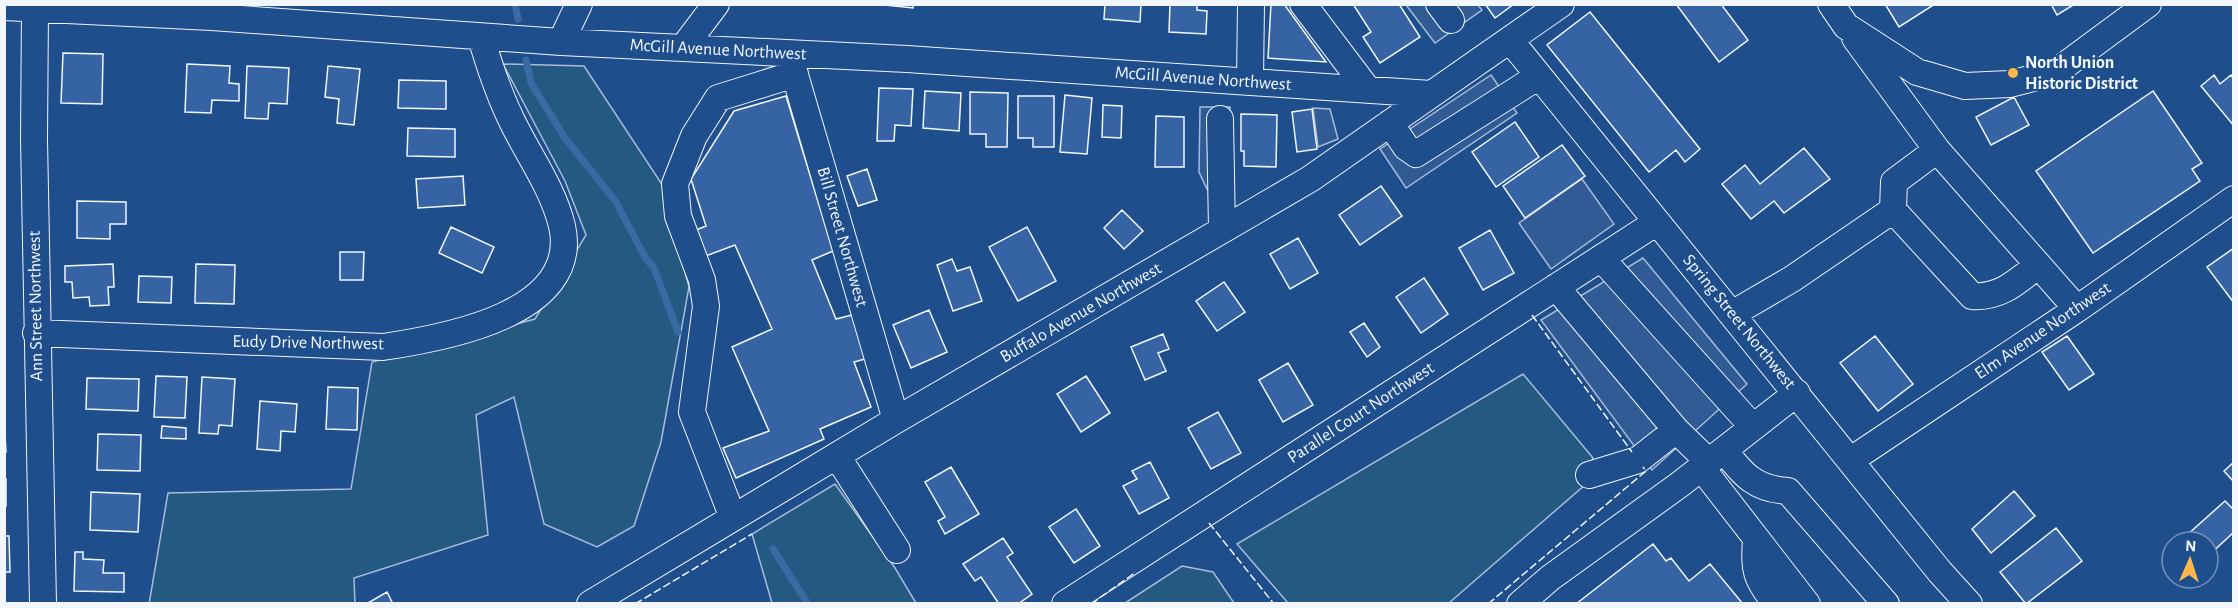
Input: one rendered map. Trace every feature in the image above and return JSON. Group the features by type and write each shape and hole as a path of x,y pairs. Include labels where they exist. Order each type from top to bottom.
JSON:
{"street":[{"path":"561,42 579,4"},
{"path":"683,48 716,4"},
{"path":"1250,82 1251,4"},
{"path":"1303,4 1368,90"},
{"name":"Buffalo Avenue Northwest","path":"590,603 896,420 1310,179 1561,4"},
{"path":"1831,4 1937,150 2077,309"},
{"path":"1846,26 1917,72 1965,86 2010,84 2056,72 2148,4"},
{"name":"McGill Avenue Northwest","path":"4,7 212,17 481,37 739,51 792,64 1250,82 1431,94"},
{"name":"Ann Street Northwest","path":"35,9 36,333 43,603"},
{"name":"Eudy Drive Northwest","path":"36,333 383,347 418,342 507,315 541,295 557,271 563,251 562,227 554,203 493,78 481,37"},
{"name":"Spring Street Northwest","path":"1510,40 1940,572 1969,603"},
{"path":"733,518 692,412 706,306 702,280 678,216 675,184 694,136 732,78 739,51"},
{"path":"718,98 792,64"},
{"name":"Bill Street Northwest","path":"792,64 896,420"},
{"path":"1390,123 1406,147 1416,154 1539,76"},
{"path":"1220,119 1222,230"},
{"path":"1937,150 1894,182 1893,210 1972,296 1990,297 2017,282 2038,265"},
{"name":"Elm Avenue Northwest","path":"1851,460 2077,309 2234,199"},
{"path":"1732,314 1792,279 1893,210"},
{"name":"Parallel Court Northwest","path":"1065,603 1657,222"},
{"path":"1601,258 1754,427"},
{"path":"1556,287 1676,430 1711,459 1746,478 1776,490 1788,491 1886,603"},
{"path":"1520,603 1797,393"},
{"path":"1589,475 1638,460 1676,430"},
{"path":"837,456 897,550"},
{"path":"1711,459 1756,538 1807,603"},
{"path":"1756,538 1754,566 1758,581 1776,603"}],"shaded area":[{"path":"1406,5 1478,5 1482,10 1435,43"},
{"path":"503,64 584,66 663,186 689,287 661,442 634,526 597,547 544,524 514,397 476,415 488,535 354,578 355,603 149,604 168,493 351,489 372,362 535,319 586,235 565,181"},
{"path":"1491,75 1517,113 1406,188 1380,149"},
{"path":"1200,107 1230,107 1231,193 1207,189 1199,172"},
{"path":"1313,108 1330,109 1338,139 1318,147"},
{"path":"1582,179 1614,224 1551,269 1519,223"},
{"path":"1643,258 1747,384 1652,470 1541,320"},
{"path":"1523,374 1593,458 1586,484 1449,603 1288,603 1237,544"},
{"path":"835,484 895,568 916,603 772,603 752,534"},
{"path":"1182,566 1213,572 1234,603 1125,603"}],"building":[{"path":"875,4 913,4 913,8"},
{"path":"1105,4 1141,4 1140,22 1104,19"},
{"path":"1170,4 1197,4 1197,10 1207,11 1206,34 1169,32"},
{"path":"1271,4 1284,4 1326,62 1268,58"},
{"path":"1353,4 1399,4 1420,37 1380,63 1363,37 1371,32"},
{"path":"1485,4 1514,4 1495,18"},
{"path":"1676,4 1721,4 1748,40 1719,62"},
{"path":"1885,4 1935,4 1899,27"},
{"path":"2051,4 2075,4 2057,15"},
{"path":"1590,12 1700,149 1685,162 1676,150 1649,172 1547,45"},
{"path":"63,53 103,54 102,104 61,103"},
{"path":"187,64 230,66 229,83 239,84 239,101 212,100 211,113 185,112"},
{"path":"247,66 289,68 287,104 269,103 268,119 245,118"},
{"path":"328,66 360,69 354,125 337,123 339,99 325,97"},
{"path":"2214,75 2220,84 2231,75 2234,79 2234,126 2201,86"},
{"path":"399,80 446,81 446,109 398,108"},
{"path":"879,88 913,89 911,126 895,125 894,141 877,141"},
{"path":"925,91 961,93 959,131 923,128"},
{"path":"2153,91 2202,163 2192,169 2200,181 2093,253 2036,171"},
{"path":"970,92 1008,93 1007,147 986,147 986,134 970,134"},
{"path":"1065,95 1092,98 1087,154 1060,152"},
{"path":"786,96 833,251 812,260 836,319 852,315 865,359 854,362 871,407 820,429 824,439 736,478 723,448 769,431 732,347 772,329 735,245 703,257 691,232 706,226 691,179 734,111"},
{"path":"1018,96 1054,96 1054,147 1033,147 1033,138 1018,138"},
{"path":"2014,97 2029,125 1991,145 1976,117"},
{"path":"1103,105 1122,106 1121,138 1102,137"},
{"path":"1312,109 1317,149 1297,152 1292,112"},
{"path":"1241,114 1277,115 1276,167 1244,166 1244,151 1241,151"},
{"path":"1156,116 1184,117 1184,167 1155,167"},
{"path":"1515,122 1539,157 1496,187 1472,152"},
{"path":"408,128 455,129 455,157 407,156"},
{"path":"1562,145 1585,176 1525,218 1503,186"},
{"path":"1804,148 1830,179 1784,213 1774,201 1751,219 1722,184 1745,165 1760,184"},
{"path":"867,169 877,200 858,206 847,176"},
{"path":"463,176 465,205 418,208 416,179"},
{"path":"1381,186 1402,216 1360,245 1339,215"},
{"path":"77,201 126,202 126,224 110,224 110,239 77,238"},
{"path":"1122,210 1143,231 1124,249 1104,228"},
{"path":"451,227 494,247 482,273 439,253"},
{"path":"1027,227 1056,281 1018,301 989,247"},
{"path":"1490,230 1514,273 1483,290 1459,248"},
{"path":"1298,238 1318,273 1290,289 1270,254"},
{"path":"2234,248 2234,303 2207,267"},
{"path":"340,252 364,252 363,280 340,280"},
{"path":"952,259 957,271 970,267 982,301 953,311 937,265"},
{"path":"113,264 114,287 108,287 109,305 90,306 89,297 73,298 72,282 65,282 65,266"},
{"path":"196,264 235,265 234,304 195,303"},
{"path":"139,276 172,277 171,303 138,302"},
{"path":"1424,278 1448,314 1421,333 1396,297"},
{"path":"1224,282 1245,312 1217,331 1196,301"},
{"path":"929,310 947,352 911,368 893,325"},
{"path":"1364,323 1380,347 1367,357 1350,332"},
{"path":"1163,334 1169,349 1158,353 1166,371 1145,380 1131,347"},
{"path":"1875,336 1913,384 1878,411 1840,363"},
{"path":"2067,336 2094,374 2069,390 2042,352"},
{"path":"1288,363 1313,405 1283,422 1259,380"},
{"path":"156,376 187,377 185,418 154,417"},
{"path":"1086,376 1110,413 1081,432 1057,394"},
{"path":"202,377 235,379 232,426 219,425 218,434 199,433"},
{"path":"87,378 139,379 138,411 86,409"},
{"path":"328,387 358,388 357,430 326,429"},
{"path":"260,401 297,404 295,432 281,431 280,451 257,449"},
{"path":"1218,412 1241,453 1211,469 1188,428"},
{"path":"4,415 6,452 4,452"},
{"path":"162,426 186,428 186,439 161,438"},
{"path":"98,434 141,435 140,471 97,470"},
{"path":"1150,462 1169,498 1139,514 1123,486 1137,479 1132,471"},
{"path":"2234,462 2234,482 2224,471"},
{"path":"951,467 979,514 945,534 938,521 945,517 925,482"},
{"path":"4,479 6,479 6,506 4,506"},
{"path":"2014,491 2035,516 1991,553 1972,529"},
{"path":"91,492 140,494 138,532 90,530"},
{"path":"2225,501 2234,510 2234,532 2220,545 2220,530 2193,530"},
{"path":"1076,509 1100,546 1074,563 1049,527"},
{"path":"2056,528 2082,561 2026,604 2000,572"},
{"path":"4,536 9,536 10,572 4,572"},
{"path":"1003,538 1013,553 1007,557 1032,594 1018,604 999,604 981,577 975,581 963,564"},
{"path":"1653,544 1666,561 1671,558 1689,581 1710,564 1743,604 1576,604"},
{"path":"75,552 83,552 83,559 104,560 103,573 124,573 124,592 74,591"},
{"path":"387,592 393,604 366,604"}],"waterway":[{"path":"515,4 518,19"},
{"path":"526,60 531,83 565,138 616,202 646,259 654,268 678,332"},
{"path":"773,549 808,604"}],"fence":[{"path":"1532,315 1632,452"},
{"path":"1488,604 1646,471 1643,467"},
{"path":"1209,523 1274,604"},
{"path":"635,604 752,534"},
{"path":"1091,604 1136,572"}],"place":[{"name":"North Union Historic District","path":"2013,73"}]}
